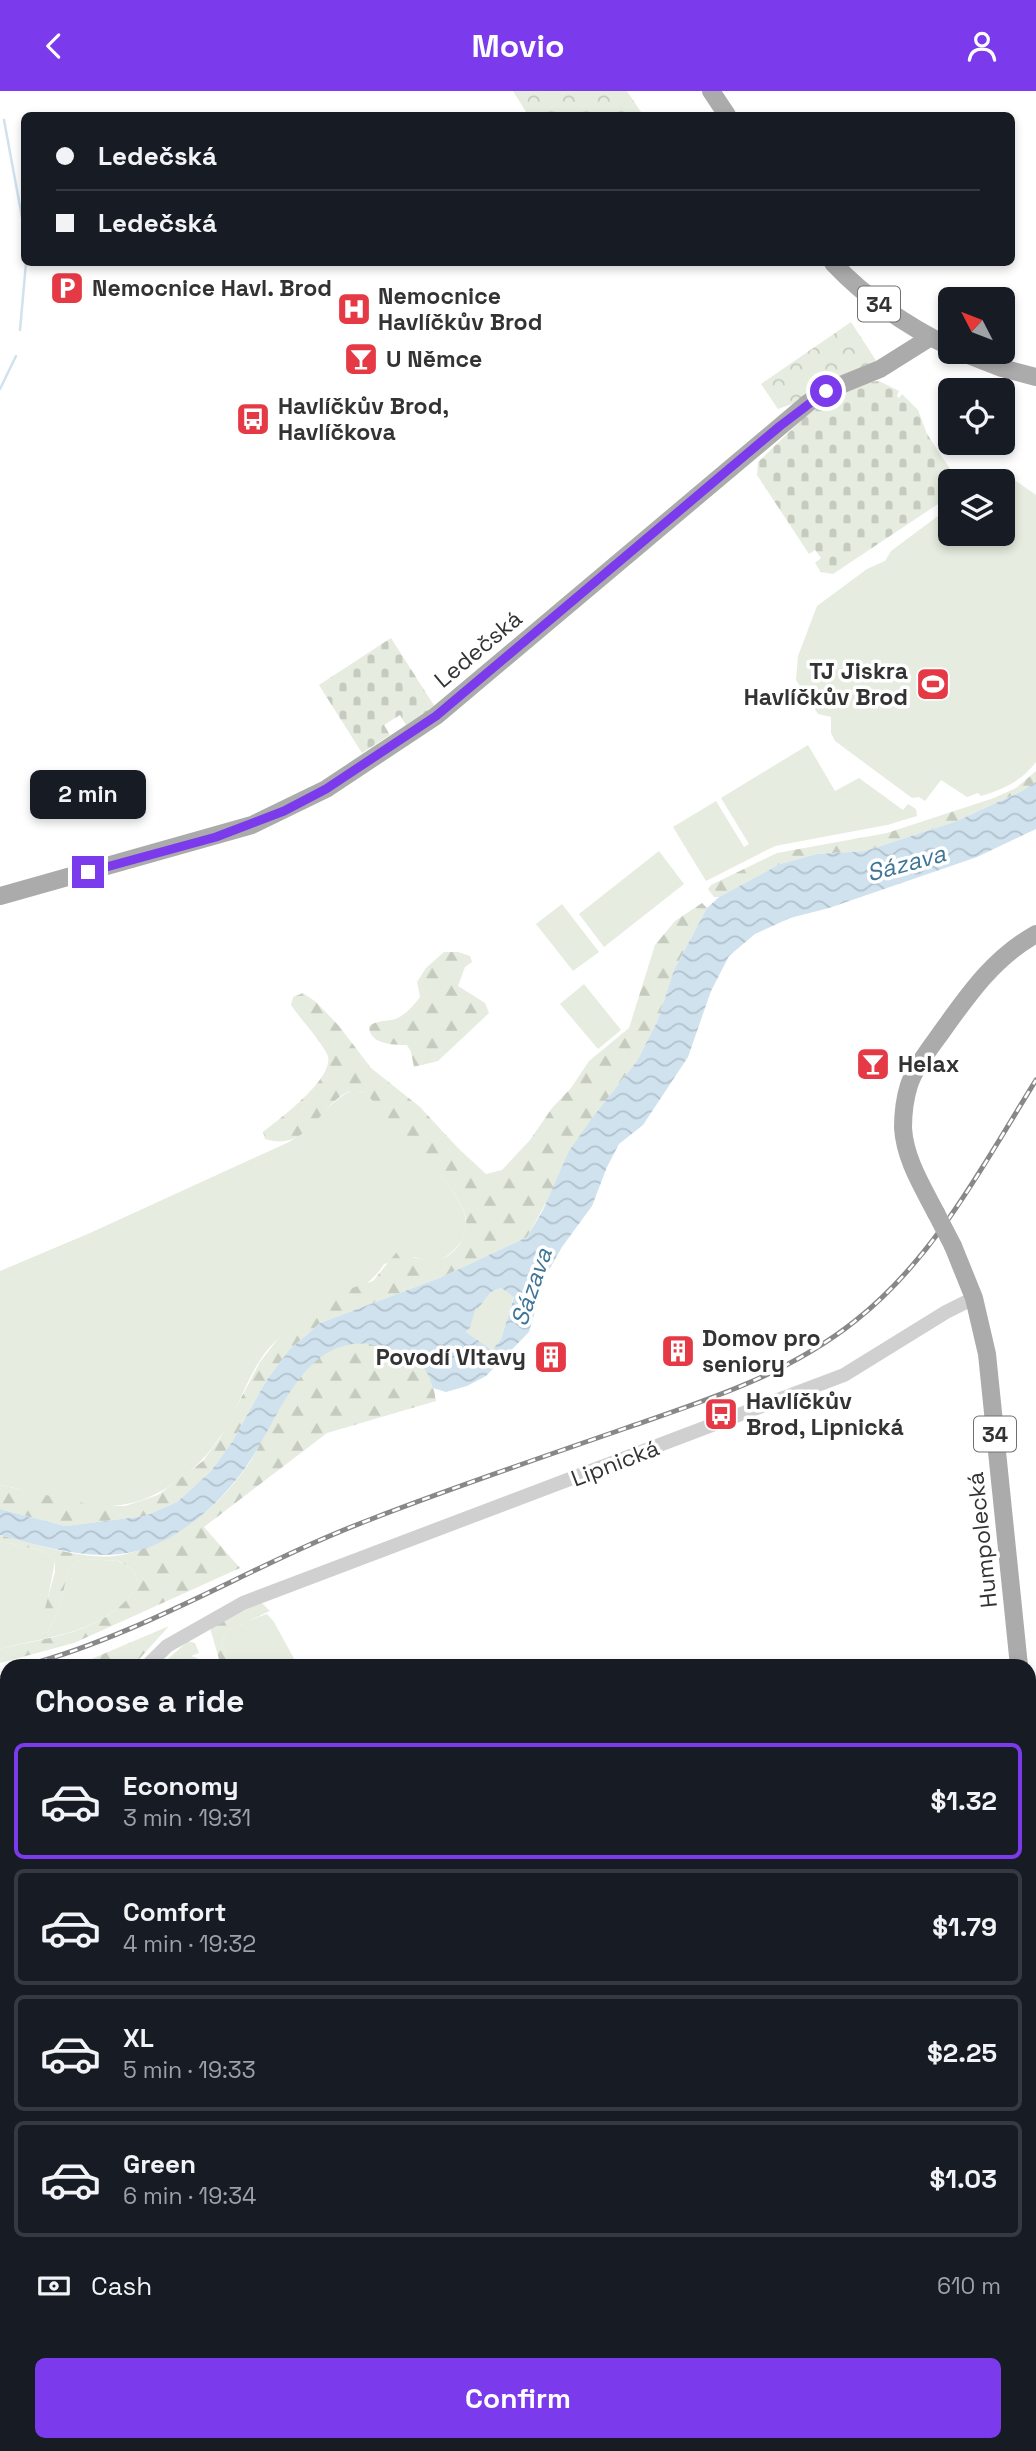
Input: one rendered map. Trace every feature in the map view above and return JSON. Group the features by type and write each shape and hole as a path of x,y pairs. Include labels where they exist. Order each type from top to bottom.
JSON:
{"main road":[{"path":"711,91 725,112"},
{"name":"34","path":"836,266 881,305 938,341"},
{"name":"Ledečská","path":"0,896 253,825 326,789 436,716 808,403 826,391 891,364 931,337"},
{"path":"992,364 1036,377"},
{"name":"Humpolecká","path":"1018,1659 986,1355 974,1298 953,1246 911,1163 905,1145 903,1116 909,1085 926,1053 985,974 1006,953 1036,933"}],"street":[{"name":"Lipnická","path":"154,1659 167,1646 243,1603 845,1375 946,1312 974,1298"}],"green space":[{"path":"513,91 627,91 641,112 526,112"},
{"path":"851,322 877,362 825,382 795,403 778,409 761,384"},
{"path":"879,381 899,391 899,398 902,394 918,410 938,455 941,455 950,469 938,469 938,504 833,574 821,572 815,563 821,558 815,550 809,554 757,475 758,462 818,404 868,382"},
{"path":"1015,480 1036,495 1036,762 1012,783 981,796 978,793 967,797 941,780 925,801 919,797 912,798 835,741 831,733 831,717 818,714 796,680 798,656 817,606 867,569 885,561 891,551 938,516 938,546 1015,546"},
{"path":"391,638 435,707 406,725 400,715 384,725 390,735 362,753 319,685"},
{"path":"808,745 835,791 859,778 903,810 908,804 916,809 917,816 887,825 775,846 706,881 673,827 716,801 744,847 749,844 721,798"},
{"path":"1036,771 1036,782 1022,791 957,821 865,851 817,854 780,864 719,897 714,897 708,889 711,885 777,853 887,833 994,798 1016,788"},
{"path":"659,851 684,884 604,947 579,914"},
{"path":"702,903 707,908 674,970 657,1022 637,1061 595,1114 527,1237 442,1277 320,1323 289,1350 266,1381 232,1442 211,1471 177,1502 145,1516 65,1526 0,1509 0,1485 97,1506 125,1506 158,1495 203,1461 220,1438 260,1362 277,1340 306,1315 346,1290 373,1281 396,1253 438,1260 452,1253 461,1242 466,1229 466,1219 452,1189 366,1093 352,1091 344,1094 301,1135 291,1140 265,1139 263,1132 305,1097 324,1074 328,1063 327,1054 291,1005 293,997 303,993 316,1002 339,1026 371,1068 420,1107 486,1174 502,1170 530,1140 589,1061 629,1028 655,945 675,921"},
{"path":"562,904 599,952 573,971 536,924"},
{"path":"444,952 458,952 470,956 472,962 465,967 458,986 485,1003 489,1013 438,1061 414,1067 407,1045 388,1044 377,1040 370,1032 369,1026 396,1019 411,1008 420,997 417,982 426,968"},
{"path":"584,984 621,1030 598,1049 560,1004"},
{"path":"353,1090 366,1093 424,1155 453,1191 466,1222 464,1236 457,1247 435,1263 414,1257 384,1264 376,1275 350,1295 277,1340 255,1368 229,1422 212,1447 185,1475 154,1495 132,1503 90,1505 0,1485 0,1271 289,1142 306,1130 337,1100"},
{"path":"501,1288 514,1296 501,1339 492,1350 466,1332 470,1328 476,1307 479,1308 491,1292"},
{"path":"357,1342 395,1349 413,1357 431,1377 436,1401 327,1433 204,1527 240,1568 74,1643 15,1659 0,1659 0,1649 59,1636 94,1624 125,1602 139,1585 133,1570 119,1561 85,1559 75,1563 68,1571 60,1606 48,1632 41,1634 39,1630 55,1572 55,1561 43,1551 0,1541 0,1535 58,1550 103,1557 135,1552 173,1535 222,1497 254,1456 268,1427 297,1381 315,1360 339,1346"},
{"path":"0,1541 43,1551 55,1561 41,1634 48,1632 60,1606 68,1571 75,1563 85,1559 118,1561 133,1570 139,1585 110,1614 94,1623 59,1635 0,1649"},
{"path":"261,1602 270,1611 230,1629 221,1643 227,1659 219,1659 210,1628 222,1618"},
{"path":"267,1614 294,1659 227,1659 221,1643 225,1635 233,1627"},
{"path":"169,1626 139,1659 91,1659"},
{"path":"188,1641 195,1643 199,1653 191,1656 199,1659 168,1659"}],"water":[{"name":"Sázava","path":"1036,782 1036,829 977,857 829,908 790,918 755,934 729,956 711,991 688,1057 643,1125 619,1144 592,1206 562,1247 545,1277 529,1332 486,1376 467,1386 446,1392 433,1388 424,1368 402,1353 365,1343 340,1347 320,1358 303,1375 248,1464 230,1487 209,1509 174,1535 142,1550 101,1555 60,1550 0,1535 0,1509 65,1526 145,1516 177,1502 211,1471 232,1442 266,1381 289,1350 320,1323 442,1277 527,1237 543,1210 569,1151 637,1061 657,1022 674,970 707,908 719,897 780,864 817,854 865,851 957,821","holes":["501,1288 514,1297 501,1339 492,1350 466,1332 470,1328 476,1308 478,1309 491,1292"]}],"waterway":[{"path":"4,120 21,212"},
{"path":"20,330 26,266"},
{"path":"0,389 16,356"}],"railway":[{"path":"46,1659 113,1636 369,1520 716,1396 802,1357 855,1321 910,1269 956,1209 1036,1080"}],"place":[{"name":"Nemocnice Havl. Brod","path":"67,288"},
{"name":"Nemocnice Havlíčkův Brod","path":"354,309"},
{"name":"U Němce","path":"361,359"},
{"name":"Havlíčkův Brod, Havlíčkova","path":"253,419"},
{"name":"TJ Jiskra Havlíčkův Brod","path":"933,684"},
{"name":"Helax","path":"873,1064"},
{"name":"Domov pro seniory","path":"678,1351"},
{"name":"Povodí Vltavy","path":"551,1357"},
{"name":"Havlíčkův Brod, Lipnická","path":"721,1414"}],"route":[{"path":"88,872 253,825 326,789 420,728 780,426 826,391"}]}
